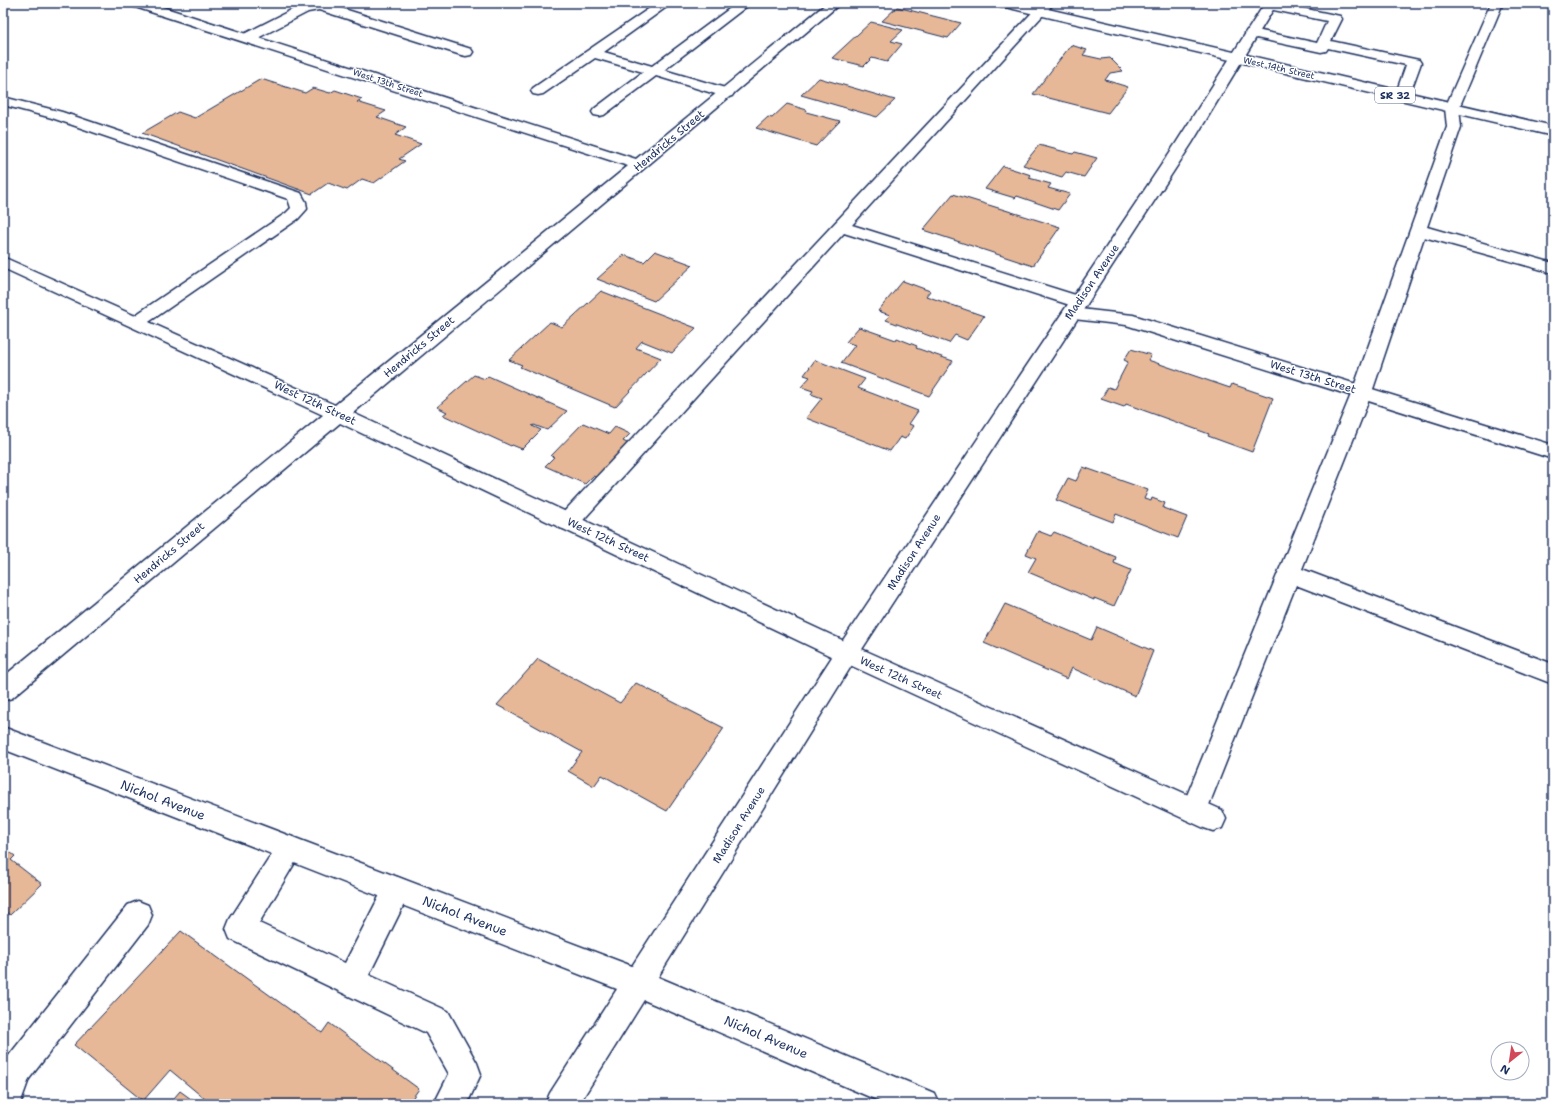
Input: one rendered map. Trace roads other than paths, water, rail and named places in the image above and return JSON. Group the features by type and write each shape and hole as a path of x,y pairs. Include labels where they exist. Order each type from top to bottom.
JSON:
{"street":[{"name":"West 13th Street","path":"137,3 640,165"},
{"path":"538,91 666,3"},
{"path":"600,112 745,3"},
{"name":"Hendricks Street","path":"3,691 835,3"},
{"name":"West 14th Street","path":"1005,3 1044,7 1237,58 1553,131"},
{"path":"1497,3 1452,108 1454,127 1362,392 1289,573 1553,674"},
{"path":"1252,33 1321,48 1335,19 1270,4"},
{"name":"Madison Avenue","path":"561,1104 847,653 1184,143 1270,4"},
{"path":"247,38 304,9 320,6 466,52"},
{"path":"568,522 1044,7"},
{"path":"1324,43 1414,63 1402,96"},
{"path":"593,53 727,93"},
{"path":"3,101 57,115 295,196 299,209 292,216 137,322"},
{"name":"West 13th Street","path":"841,227 1075,308 1127,319 1553,452"},
{"path":"1418,230 1553,268"},
{"name":"West 12th Street","path":"3,262 338,414 847,653 1204,815 1289,573"},
{"name":"Nichol Avenue","path":"3,738 639,983 923,1104"},
{"path":"290,848 240,929 437,1022 466,1074 450,1104"},
{"path":"351,981 397,890"},
{"path":"4,1104 18,1069 138,916"}]}
